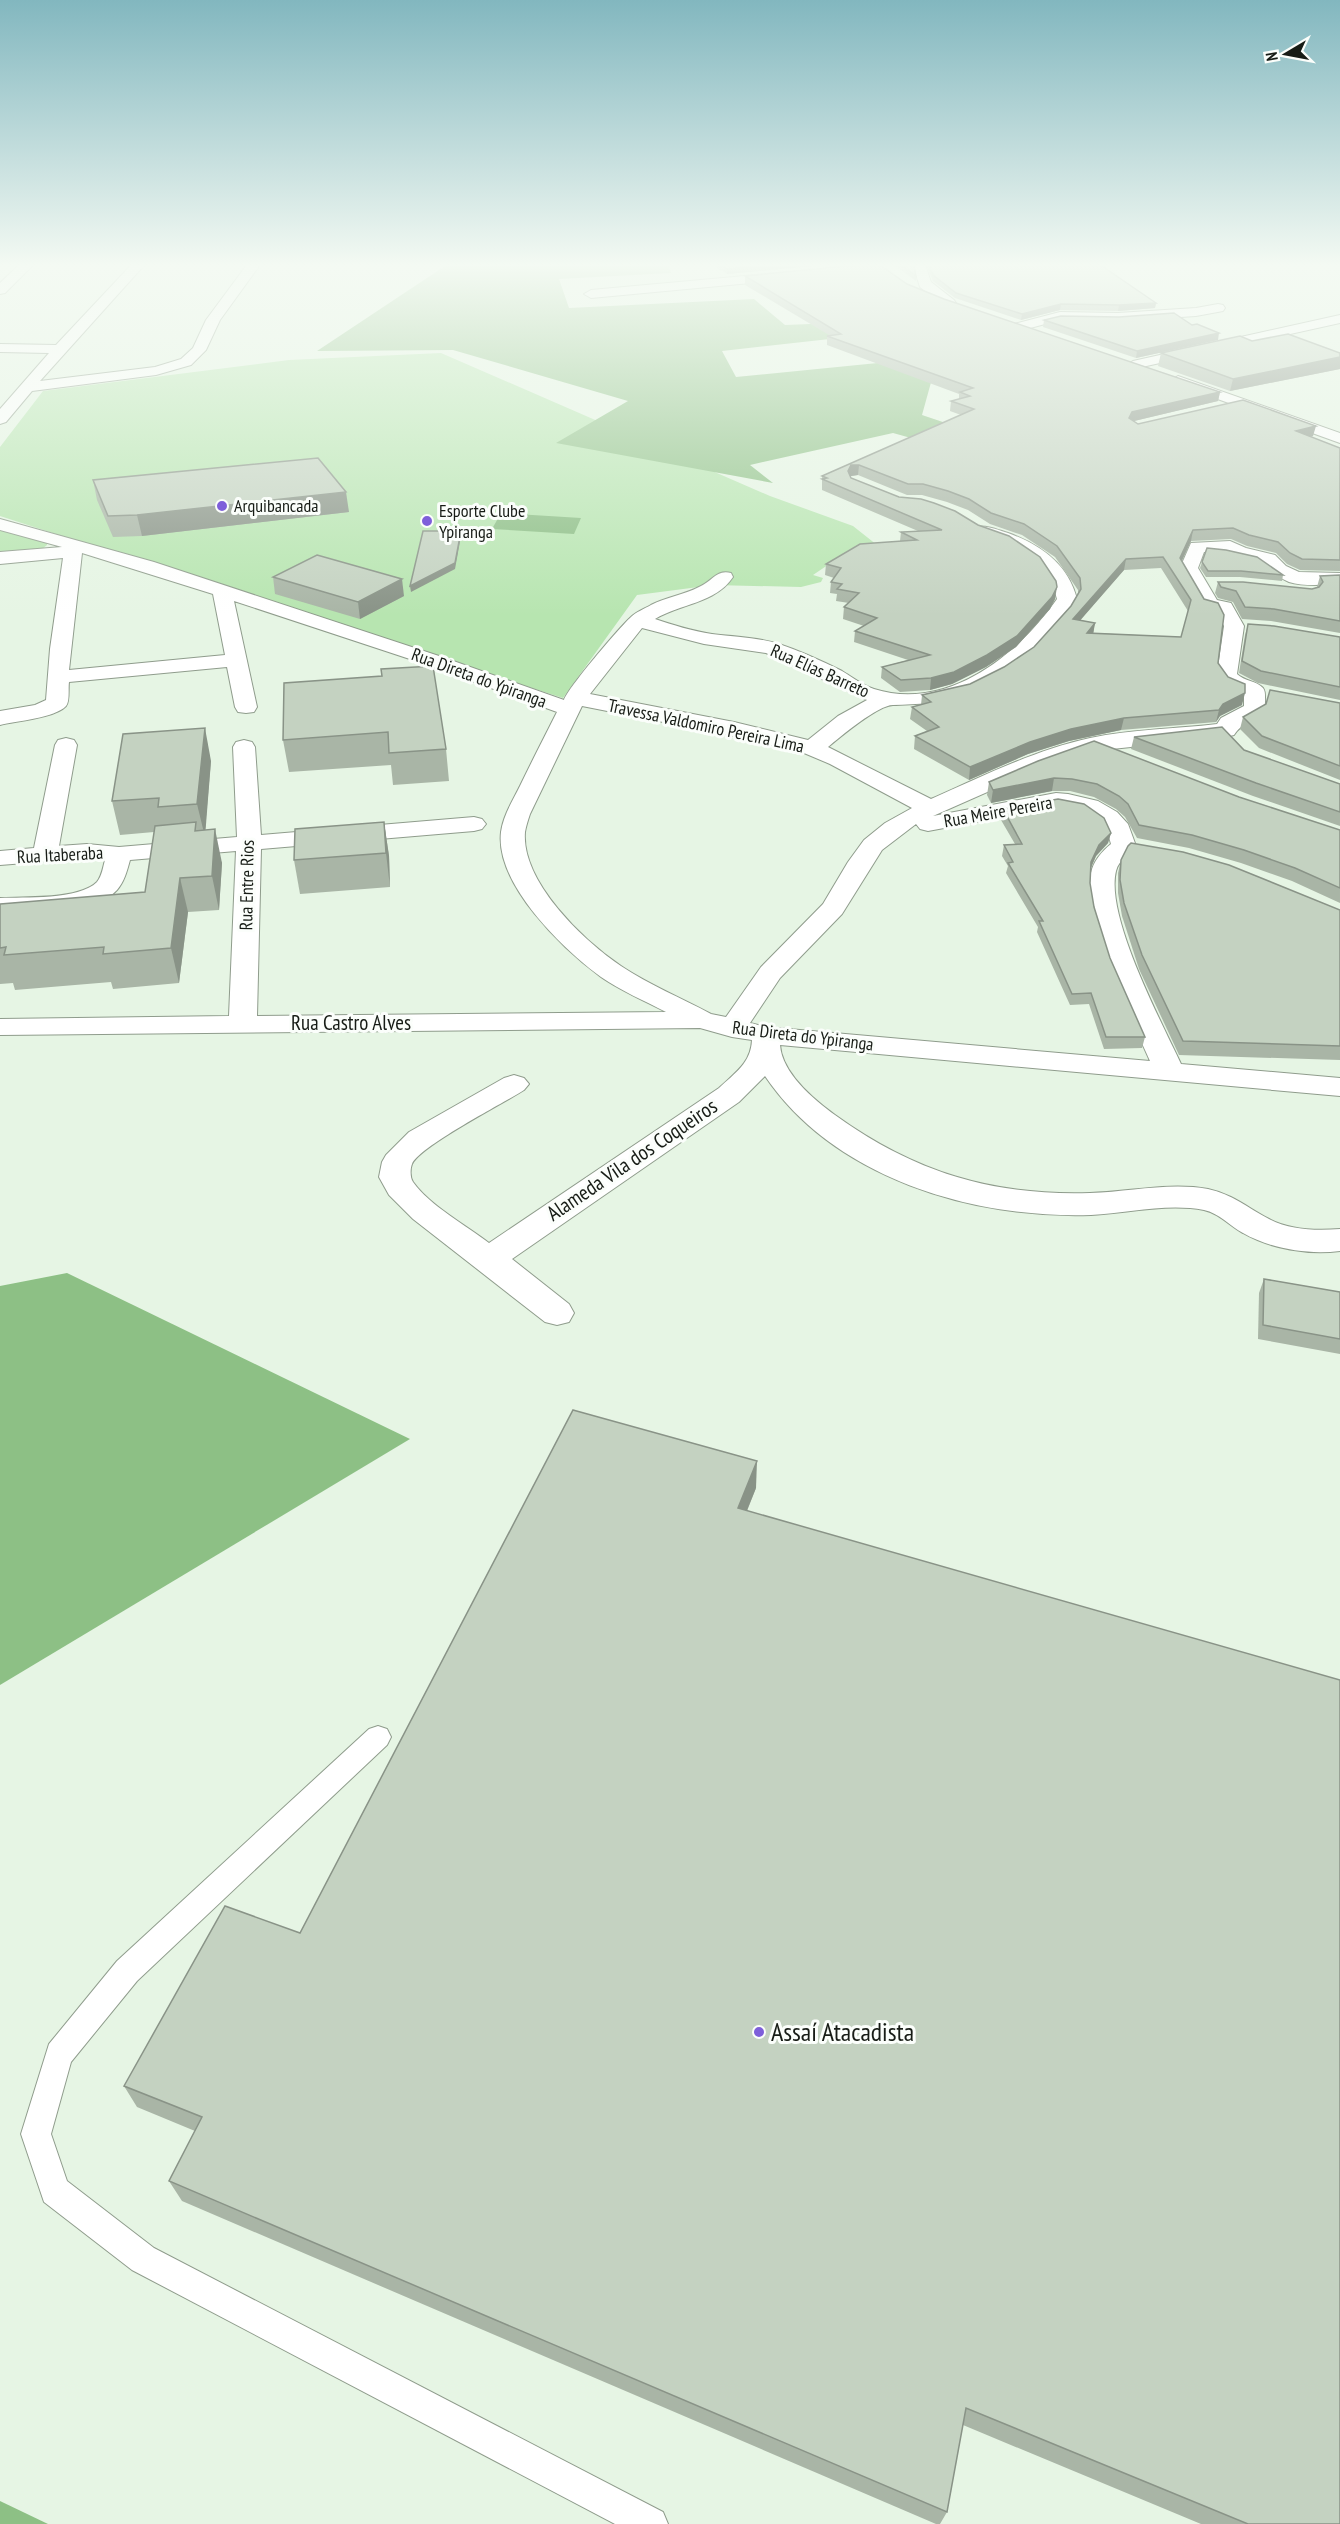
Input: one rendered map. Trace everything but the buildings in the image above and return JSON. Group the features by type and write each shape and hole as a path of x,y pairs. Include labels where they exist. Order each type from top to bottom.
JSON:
{"street":[{"path":"0,419 36,380"},
{"path":"30,387 87,380"},
{"path":"1177,380 1338,437"},
{"path":"1218,409 1242,403"},
{"name":"Rua Elías Barreto","path":"638,621 713,639 772,649 869,694 885,699 902,701 931,698 960,690 994,673 1024,653 1053,621 1067,599 1066,591 1058,577 1047,563 1031,550 1015,541 983,531 968,521"},
{"name":"Rua Direta do Ypiranga","path":"0,524 97,550 572,704 518,814 513,833 517,858 525,880 542,907 578,946 613,974 702,1020 732,1029 766,1044 1170,1072 1340,1087"},
{"path":"732,1029 755,993 777,965 827,916 859,861 875,843 889,832 931,808 1055,755 1092,744 1234,739 1229,723 1255,709 1263,692 1237,685 1230,680 1227,674 1241,627 1224,607 1210,604 1198,585 1189,568 1197,547 1230,546 1240,552 1268,559 1279,570 1296,578 1340,579"},
{"path":"0,558 97,550"},
{"path":"0,718 41,710 57,703 60,649 73,552"},
{"path":"572,704 638,621 660,608 705,592 718,585 724,577"},
{"path":"1198,585 1219,585"},
{"path":"1277,588 1340,595"},
{"path":"222,591 246,707"},
{"path":"58,677 236,660"},
{"path":"812,748 846,721 885,699"},
{"name":"Travessa Valdomiro Pereira Lima","path":"572,704 734,729 812,748 838,759 931,808"},
{"path":"1092,744 1134,759"},
{"path":"45,854 66,745"},
{"name":"Rua Entre Rios","path":"243,1023 249,843 244,747"},
{"name":"Rua Meire Pereira","path":"889,832 1056,800 1081,804 1108,814 1135,847 1108,861 1102,875 1109,924 1127,973 1170,1072"},
{"name":"Rua Itaberaba","path":"0,858 98,851 119,854 474,824"},
{"path":"0,906 93,896 109,884 119,854"},
{"name":"Rua Castro Alves","path":"0,1027 702,1020"},
{"path":"766,1044 786,1085 810,1111 842,1137 930,1183 976,1196 1032,1203 1090,1204 1164,1199 1209,1200 1228,1206 1257,1226 1276,1234 1323,1241 1340,1240"},
{"name":"Alameda Vila dos Coqueiros","path":"489,1259 729,1095 752,1073 766,1044"},
{"path":"514,1084 420,1139 406,1150 397,1162 395,1177 400,1188 424,1211 557,1313"}],"lane":[{"path":"378,1737 127,1971 59,2054 36,2134 55,2191 143,2259 651,2524"}],"shaded area":[{"name":"Esporte Clube Ypiranga","path":"132,380 503,380 770,496 853,526 877,545 847,552 813,575 823,578 821,582 801,587 714,585 637,595 563,698 0,516 0,447 43,391"},
{"path":"555,380 932,380 922,415 1083,469 1055,478 893,433 750,465 773,483 556,443 628,401"},
{"path":"501,513 581,518 574,534 492,529"},
{"path":"0,527 47,543 47,545 42,549 0,554"},
{"path":"67,1273 410,1439 0,1685 0,1286"},
{"path":"0,2501 48,2524 0,2524"}],"place":[{"name":"Arquibancada","path":"222,506"},
{"name":"Esporte Clube Ypiranga","path":"427,521"},
{"name":"Assaí Atacadista","path":"759,2032"}]}
